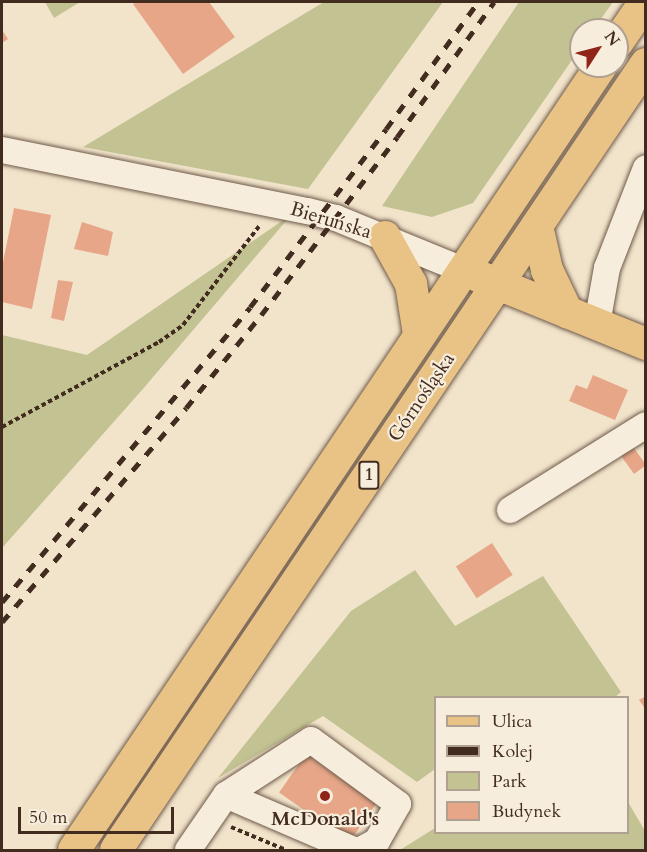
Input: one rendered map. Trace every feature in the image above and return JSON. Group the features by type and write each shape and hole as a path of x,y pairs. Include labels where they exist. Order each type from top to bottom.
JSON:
{"main road":[{"path":"629,25 645,2"},
{"name":"Górnośląska","path":"116,850 645,64"},
{"name":"Górnośląska","path":"74,850 593,78"},
{"path":"537,226 547,270 567,312"},
{"path":"385,237 411,284 419,334"},
{"name":"Bieruńska","path":"463,270 645,344"},
{"path":"139,817 146,850"}],"street":[{"name":"Bieruńska","path":"2,150 277,204 336,218 463,270"},
{"path":"597,324 607,268 638,214 645,174"},
{"path":"510,510 645,425"},
{"path":"188,850 226,795 311,740 398,804 377,841 361,850"},
{"path":"226,795 354,850"}],"path":[{"path":"2,427 159,342 183,325 277,204"},
{"path":"220,822 286,850"}],"green space":[{"path":"45,2 80,2 54,18"},
{"path":"324,2 443,2 308,189 83,147"},
{"path":"519,2 613,2 602,18 569,18 569,64 473,203 432,217 382,206"},
{"path":"292,214 142,390 2,548 2,335 87,355"},
{"path":"415,570 455,626 543,576 621,692 616,696 434,696 434,770 417,782 323,716 218,778 351,611"},
{"path":"629,804 645,831 645,850 400,850 434,829 434,834 629,834"}],"building":[{"path":"137,2 209,2 235,37 183,74 133,4"},
{"path":"2,30 8,39 2,43"},
{"path":"14,208 51,215 32,309 2,302 2,267"},
{"path":"82,222 113,232 108,256 74,249"},
{"path":"58,280 73,282 64,321 51,318"},
{"path":"593,375 628,390 615,420 569,401 576,385 587,389"},
{"path":"628,440 646,465 634,474 616,449"},
{"path":"492,543 513,575 477,598 456,566"},
{"path":"646,696 646,710 639,700"},
{"name":"McDonald's","path":"306,754 376,803 349,842 279,793"}],"railway":[{"path":"2,602 250,307 386,129 478,2"},
{"path":"2,622 186,408 261,315 397,137 494,2"}],"place":[{"name":"McDonald's","path":"325,796"}]}
